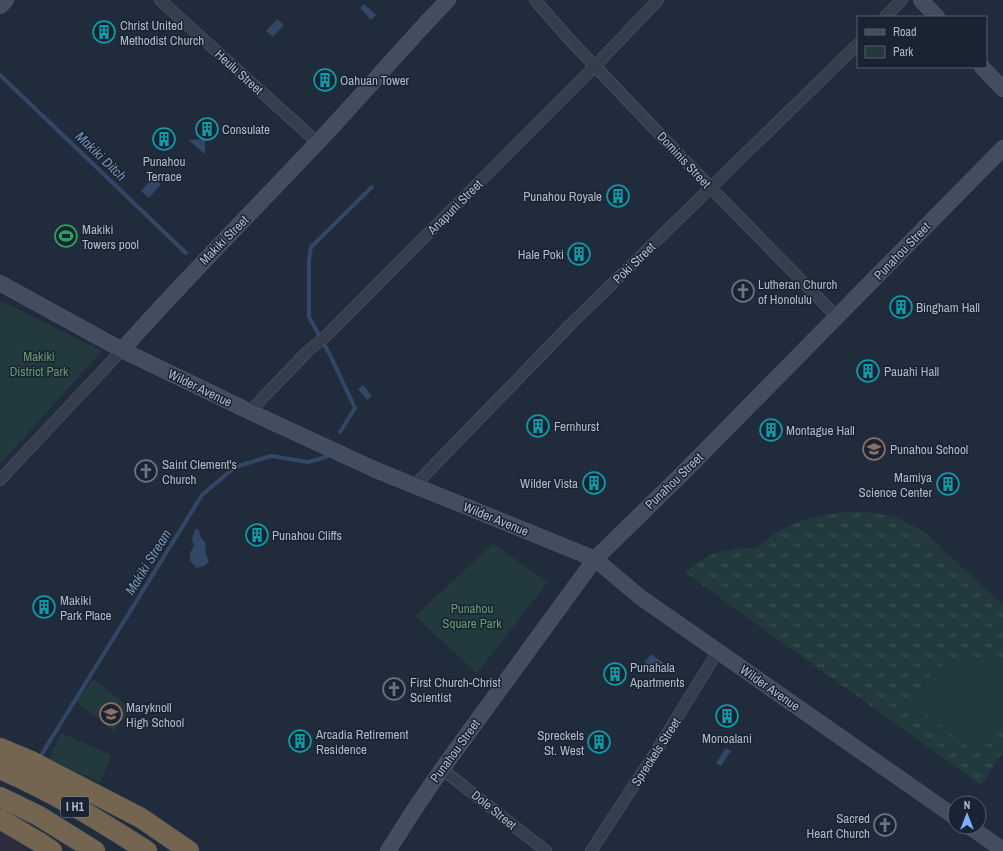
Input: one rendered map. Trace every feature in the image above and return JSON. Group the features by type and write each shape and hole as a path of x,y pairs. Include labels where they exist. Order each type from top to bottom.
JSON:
{"highway":[{"path":"0,748 31,761 141,818 189,851"},
{"name":"I H1","path":"0,770 43,790 147,851"},
{"name":"I H1","path":"0,797 39,816 95,851"},
{"path":"0,819 52,851"}],"main road":[{"path":"0,6 6,0"},
{"name":"Makiki Street","path":"122,350 196,269 318,143 399,52 448,0"},
{"path":"921,0 936,16"},
{"path":"983,68 1003,89"},
{"name":"Punahou Street","path":"388,851 442,768 595,559 682,474 1003,148"},
{"name":"Wilder Avenue","path":"0,283 122,350 249,412 376,470 595,559 640,598 947,811"},
{"path":"981,835 1003,850"}],"street":[{"name":"Heulu Street","path":"160,0 318,143"},
{"name":"Dominis Street","path":"534,0 711,188 837,317"},
{"name":"Anapuni Street","path":"249,412 307,352 326,336 595,66 658,0"},
{"path":"886,16 902,0"},
{"name":"Poki Street","path":"414,486 571,324 857,45"},
{"name":"Makiki Street","path":"0,480 122,350"},
{"name":"Spreckels Street","path":"591,851 664,739 718,651"},
{"name":"Dole Street","path":"442,768 546,851"}],"shaded area":[{"path":"0,831 28,851 0,851"}],"green space":[{"name":"Makiki District Park","path":"0,300 102,351 0,464"},
{"path":"846,512 880,514 897,518 923,531 1003,605 1003,752 981,785 685,572 706,558 715,554 732,549 756,548 777,532 798,522 820,516"},
{"name":"Punahou Square Park","path":"493,544 548,582 477,673 415,616"},
{"path":"969,658 988,660 1003,670 1003,716 977,753 913,705 923,685 934,671 947,662"},
{"path":"94,679 131,709 113,731 76,701"},
{"path":"61,733 112,755 100,782 49,759"}],"water":[{"path":"364,4 376,15 371,20 360,8"},
{"path":"277,19 284,25 273,37 266,31"},
{"path":"205,139 205,154 188,140"},
{"path":"153,177 161,184 149,198 141,191"},
{"name":"Makiki Towers pool","path":"62,231 76,231 77,238 66,242 60,242 54,239 55,234"},
{"path":"363,385 372,396 367,400 358,389"},
{"path":"195,529 199,530 200,536 206,544 205,551 209,562 204,566 197,568 190,561 190,553 194,546 192,539"},
{"path":"650,655 663,662 664,668 659,674 645,664"},
{"path":"726,748 731,751 721,766 716,763"}],"waterway":[{"name":"Makiki Ditch","path":"0,75 186,253"},
{"name":"Makiki Stream","path":"340,432 355,408 330,355 309,317 309,260 311,247 372,187"},
{"name":"Makiki Stream","path":"40,757 202,495 235,467 271,456 308,462 326,457"}],"place":[{"name":"Christ United Methodist Church","path":"104,32"},
{"name":"Oahuan Tower","path":"325,80"},
{"name":"Consulate","path":"207,129"},
{"name":"Punahou Terrace","path":"164,139"},
{"name":"Punahou Royale","path":"618,196"},
{"name":"Makiki Towers pool","path":"66,236"},
{"name":"Hale Poki","path":"579,254"},
{"name":"Lutheran Church of Honolulu","path":"743,291"},
{"name":"Bingham Hall","path":"901,307"},
{"name":"Pauahi Hall","path":"868,371"},
{"name":"Fernhurst","path":"538,426"},
{"name":"Montague Hall","path":"771,430"},
{"name":"Punahou School","path":"874,449"},
{"name":"Saint Clement's Church","path":"146,471"},
{"name":"Wilder Vista","path":"594,483"},
{"name":"Mamiya Science Center","path":"948,484"},
{"name":"Punahou Cliffs","path":"257,535"},
{"name":"Makiki Park Place","path":"44,607"},
{"name":"Punahala Apartments","path":"615,674"},
{"name":"First Church-Christ Scientist","path":"394,689"},
{"name":"Maryknoll High School","path":"111,714"},
{"name":"Monoalani","path":"727,716"},
{"name":"Arcadia Retirement Residence","path":"300,741"},
{"name":"Spreckels St. West","path":"599,742"},
{"name":"Sacred Heart Church","path":"885,825"}]}
